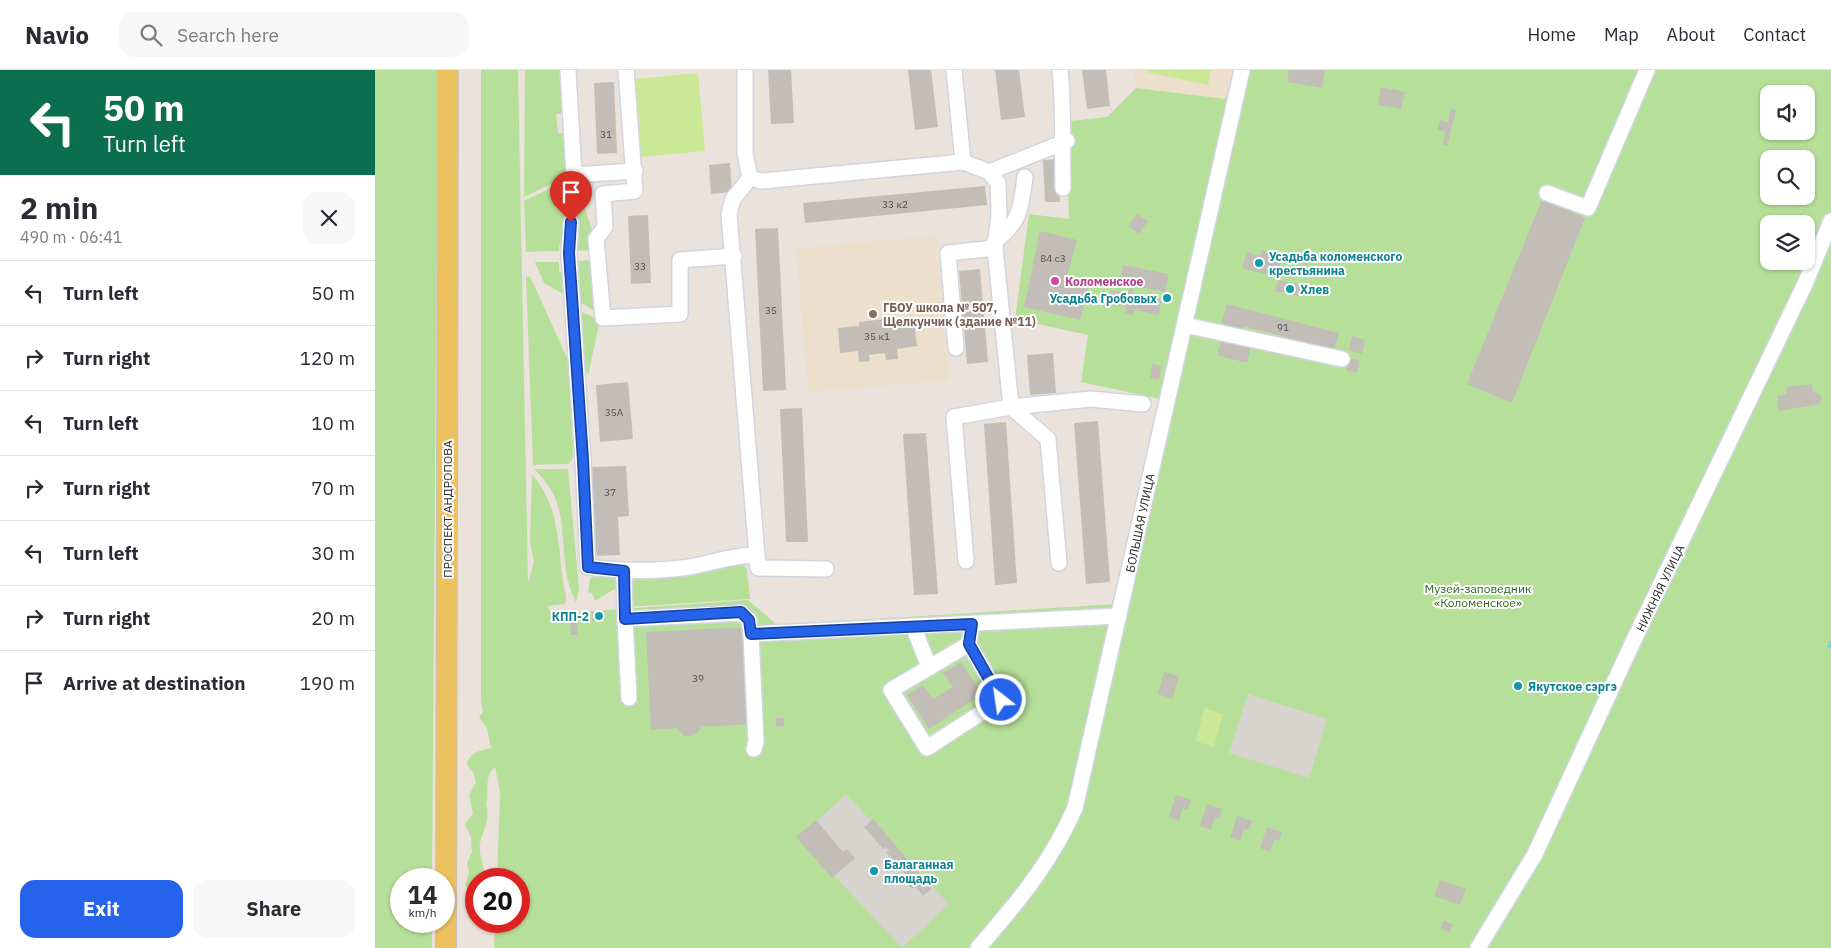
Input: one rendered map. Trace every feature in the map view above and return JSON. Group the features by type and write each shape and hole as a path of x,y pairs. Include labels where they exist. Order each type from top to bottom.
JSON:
{"main road":[{"name":"ПРОСПЕКТ АНДРОПОВА","path":"445,943 448,70"}],"street":[{"path":"568,70 574,175 635,171"},
{"path":"626,70 635,191 603,194 605,227 596,239 603,318 680,314 680,260 734,256"},
{"path":"745,70 745,153 750,178"},
{"path":"954,70 963,162"},
{"path":"1060,70 1064,141 1063,188"},
{"name":"БОЛЬШАЯ УЛИЦА","path":"978,948 1039,876 1075,808 1097,699 1119,616 1242,70"},
{"path":"1547,193 1588,208 1647,70"},
{"path":"989,172 1064,141"},
{"path":"750,178 762,181 963,162 989,172 998,184 999,214 995,245 1011,407 1048,439 1059,563"},
{"path":"956,348 948,253 995,245 1009,231 1020,214 1025,176"},
{"path":"750,178 733,199 729,214 734,256 743,404 758,568 826,569"},
{"name":"НИЖНЯЯ УЛИЦА","path":"1477,948 1535,854 1632,644 1805,284 1831,221"},
{"path":"571,222 569,253 588,567 624,571 688,567 740,555 757,555"},
{"path":"1185,325 1342,359"},
{"path":"966,561 954,417 1011,407 1091,400 1143,404"},
{"path":"624,571 629,698"},
{"path":"625,619 741,612 749,620 756,742 754,749"},
{"path":"751,634 1119,616"},
{"path":"969,644 891,690 927,748 1001,700 969,644 972,624"},
{"path":"913,626 929,667"}],"shaded area":[{"path":"1134,70 1233,70 1226,99 1136,88"},
{"name":"ГБОУ школа № 507, Щелкунчик (здание №11)","path":"937,236 949,380 808,392 796,248"},
{"path":"1248,694 1327,719 1309,778 1229,753"},
{"name":"Балаганная площадь","path":"846,794 949,904 902,948 799,838"}],"green space":[{"path":"375,70 438,70 432,868 390,868 390,933 432,933 432,948 375,948"},
{"name":"Музей-заповедник «Коломенское»","path":"481,70 518,70 528,583 534,562 530,542 532,474 542,488 549,503 557,533 566,597 565,604 547,606 552,614 748,600 777,625 1116,604 1160,399 1081,382 1088,335 1015,319 1029,214 1069,219 1066,133 1071,121 1107,117 1136,88 1226,99 1233,70 1831,70 1831,948 494,948 495,933 530,933 530,868 497,868 500,792 495,767 491,771 488,780 486,805 488,814 480,843 484,868 468,868 467,863 472,852 471,837 465,824 473,814 469,795 476,782 473,772 467,765 472,755 491,748 487,728 479,717 483,712 481,701"},
{"path":"525,70 566,70 568,112 556,114 558,133 569,133 572,174 524,197"},
{"path":"1147,70 1211,70 1208,85 1146,72"},
{"path":"698,73 705,151 641,157 634,79"},
{"path":"573,177 567,245 559,245 559,251 526,252 524,201"},
{"path":"575,192 579,192 594,236 595,250 573,251"},
{"path":"596,260 601,315 575,299 573,261"},
{"path":"535,262 559,262 559,272 567,271 569,297 544,283"},
{"path":"530,276 572,369 573,458 569,464 533,465 526,277"},
{"path":"575,309 600,320 588,375 578,355"},
{"path":"534,469 568,469 579,589 576,603 567,577 558,507 553,494"},
{"path":"741,561 747,569 750,599 629,607 632,582 636,578"},
{"path":"592,577 615,578 618,587 595,601 592,593 588,592"},
{"path":"1205,708 1223,714 1214,747 1195,741"}],"building":[{"path":"768,70 791,70 794,123 771,124"},
{"path":"908,70 931,70 938,127 915,130"},
{"path":"995,70 1019,70 1025,117 1001,120"},
{"path":"1082,70 1106,70 1110,106 1087,109"},
{"path":"1289,70 1325,70 1322,88 1287,82"},
{"path":"614,82 617,153 597,154 594,83"},
{"path":"1381,87 1405,92 1401,109 1378,105"},
{"path":"1451,109 1456,110 1447,146 1443,145 1445,132 1437,130 1440,120 1448,122"},
{"path":"1058,159 1060,202 1045,202 1043,160"},
{"path":"730,163 732,192 711,194 709,165"},
{"path":"985,186 987,205 805,223 803,203"},
{"path":"1542,199 1585,218 1512,403 1467,384"},
{"path":"1137,214 1148,221 1139,234 1128,226"},
{"path":"648,215 651,283 631,284 628,216"},
{"path":"778,228 786,390 763,391 755,229"},
{"path":"1040,231 1077,240 1067,276 1090,282 1080,320 1024,307"},
{"name":"Усадьба коломенского крестьянина","path":"1262,250 1276,254 1275,259 1281,261 1277,277 1242,268 1247,252 1260,256"},
{"path":"1295,252 1310,255 1308,265 1293,262"},
{"path":"1123,265 1169,274 1165,292 1134,286 1132,294 1161,300 1159,315 1134,310 1133,315 1125,313 1126,307 1108,304 1111,290 1128,293 1130,285 1119,283"},
{"path":"980,269 988,362 967,364 959,271"},
{"name":"Хлев","path":"1278,280 1305,286 1303,297 1275,291"},
{"path":"1227,304 1339,333 1334,350 1244,326 1242,334 1220,328"},
{"path":"893,318 894,324 914,321 917,346 897,349 898,359 886,360 885,353 869,355 870,361 859,362 858,351 840,353 838,328 859,326 859,322"},
{"path":"1352,336 1365,340 1362,354 1349,350"},
{"path":"1222,337 1251,345 1247,363 1217,355"},
{"path":"1053,353 1056,393 1030,395 1027,355"},
{"path":"1349,358 1360,361 1357,373 1346,370"},
{"path":"1152,364 1162,366 1159,380 1150,378"},
{"path":"628,382 633,439 600,442 596,385"},
{"path":"1812,384 1813,392 1819,393 1822,398 1820,404 1779,411 1777,396 1787,394 1786,387"},
{"path":"802,408 808,542 786,542 780,409"},
{"path":"1098,421 1110,582 1086,584 1074,423"},
{"path":"1006,422 1017,583 995,585 984,424"},
{"path":"926,433 938,594 914,595 903,434"},
{"path":"626,466 629,516 618,517 620,555 596,556 592,467"},
{"name":"КПП-2","path":"605,611 606,620 593,621 592,612"},
{"path":"570,621 577,621 578,635 571,635"},
{"path":"745,627 751,724 701,727 698,732 689,737 684,736 677,728 651,730 646,632"},
{"path":"961,662 982,694 929,729 907,695 923,685 933,699 953,687 943,673"},
{"path":"1164,672 1179,676 1172,699 1158,694"},
{"path":"776,718 784,718 784,726 776,727"},
{"path":"1176,795 1191,800 1188,810 1183,808 1179,820 1169,817"},
{"path":"1207,804 1222,809 1219,819 1215,817 1211,830 1200,826"},
{"path":"1237,816 1252,821 1249,830 1244,829 1240,841 1230,838"},
{"path":"873,819 932,888 923,896 915,886 912,889 903,879 907,876 900,868 902,866 899,862 897,864 886,852 889,851 886,847 883,849 864,827"},
{"path":"816,820 843,852 847,849 855,858 832,878 796,837"},
{"path":"1267,827 1282,832 1279,841 1274,839 1270,852 1260,848"},
{"path":"1440,880 1466,889 1460,905 1434,896"},
{"path":"1444,920 1453,925 1449,932 1440,928"}],"place":[{"name":"Усадьба коломенского крестьянина","path":"1259,263"},
{"name":"Коломенское","path":"1055,281"},
{"name":"Хлев","path":"1290,289"},
{"name":"Усадьба Гробовых","path":"1167,298"},
{"name":"ГБОУ школа № 507, Щелкунчик (здание №11)","path":"873,314"},
{"name":"КПП-2","path":"599,616"},
{"name":"Якутское сэргэ","path":"1518,686"},
{"name":"Балаганная площадь","path":"874,871"}],"route":[{"path":"571,222 569,253 588,567 624,571 625,619 741,612 749,620 751,634 972,624 969,644 1001,700"}]}
